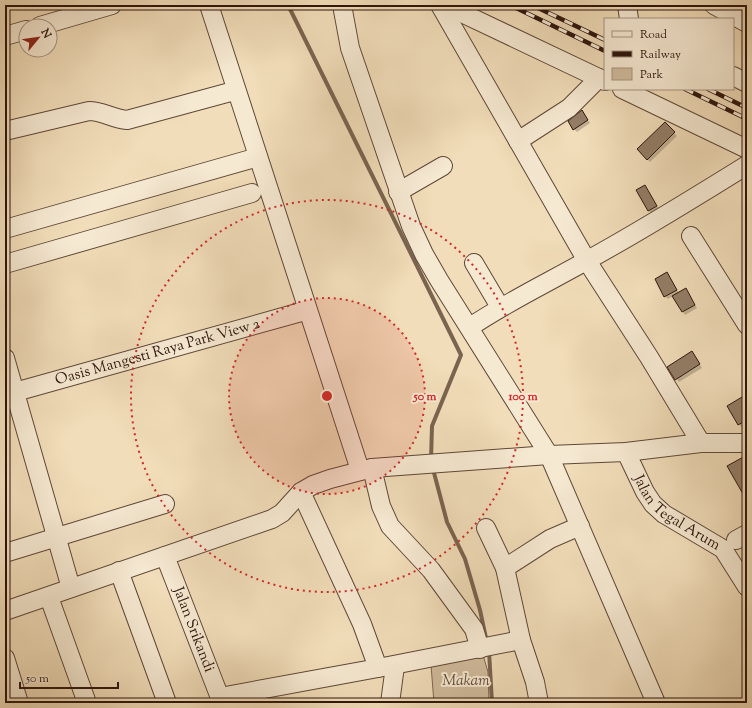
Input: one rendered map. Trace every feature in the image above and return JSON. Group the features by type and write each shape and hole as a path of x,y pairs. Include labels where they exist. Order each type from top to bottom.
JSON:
{"street":[{"path":"58,21 112,5"},
{"path":"209,5 258,157 366,469 381,506 390,526 431,570 474,629 485,648"},
{"path":"342,5 350,48 398,192 424,254 549,455 656,703"},
{"path":"440,5 587,261 650,357 701,443"},
{"path":"445,5 602,79 569,108 518,141"},
{"path":"626,5 629,18"},
{"path":"714,5 747,23"},
{"path":"5,36 18,32"},
{"path":"734,76 747,83"},
{"path":"624,90 747,149"},
{"path":"5,131 89,111 99,111 118,119 131,119 234,91"},
{"path":"5,229 258,157"},
{"path":"470,327 500,307 587,261 747,165"},
{"path":"398,192 443,166"},
{"path":"5,264 252,193"},
{"path":"691,236 747,325"},
{"path":"474,263 500,307"},
{"name":"Oasis Mangesti Raya Park View 2","path":"15,392 301,312"},
{"path":"5,358 71,588"},
{"path":"5,611 49,597 119,570 165,556 277,517 301,492 330,478 366,469 549,455 626,452 701,443 747,443"},
{"name":"Jalan Tegal Arum","path":"626,452 645,492 653,504 664,514 723,550 745,579"},
{"path":"301,492 362,624 387,667 390,703"},
{"path":"5,553 165,504"},
{"path":"505,568 559,534 580,526"},
{"path":"486,528 505,568 521,640 535,682 539,703"},
{"name":"Jalan Srikandi","path":"165,556 221,700"},
{"path":"119,570 167,703"},
{"path":"49,597 88,703"},
{"path":"221,700 521,640"},
{"path":"5,658 18,703"}],"green space":[{"name":"Makam","path":"483,655 488,672 489,703 434,703 431,665"}],"building":[{"path":"582,110 588,120 573,130 568,121"},
{"path":"665,122 675,132 647,160 637,149"},
{"path":"645,185 657,206 648,211 636,190"},
{"path":"667,272 677,290 664,297 655,279"},
{"path":"686,288 695,305 682,312 672,296"},
{"path":"692,351 700,364 675,380 667,367"},
{"path":"742,397 747,404 747,420 738,425 727,406"},
{"path":"747,455 747,501 727,466"}],"waterway":[{"path":"288,5 461,355 432,426 431,460"},
{"path":"433,469 447,522 465,559 480,610 487,643"},
{"path":"489,651 492,703"}],"railway":[{"path":"510,5 604,51"},
{"path":"532,5 604,40"},
{"path":"687,90 747,119"},
{"path":"710,90 747,108"}]}
